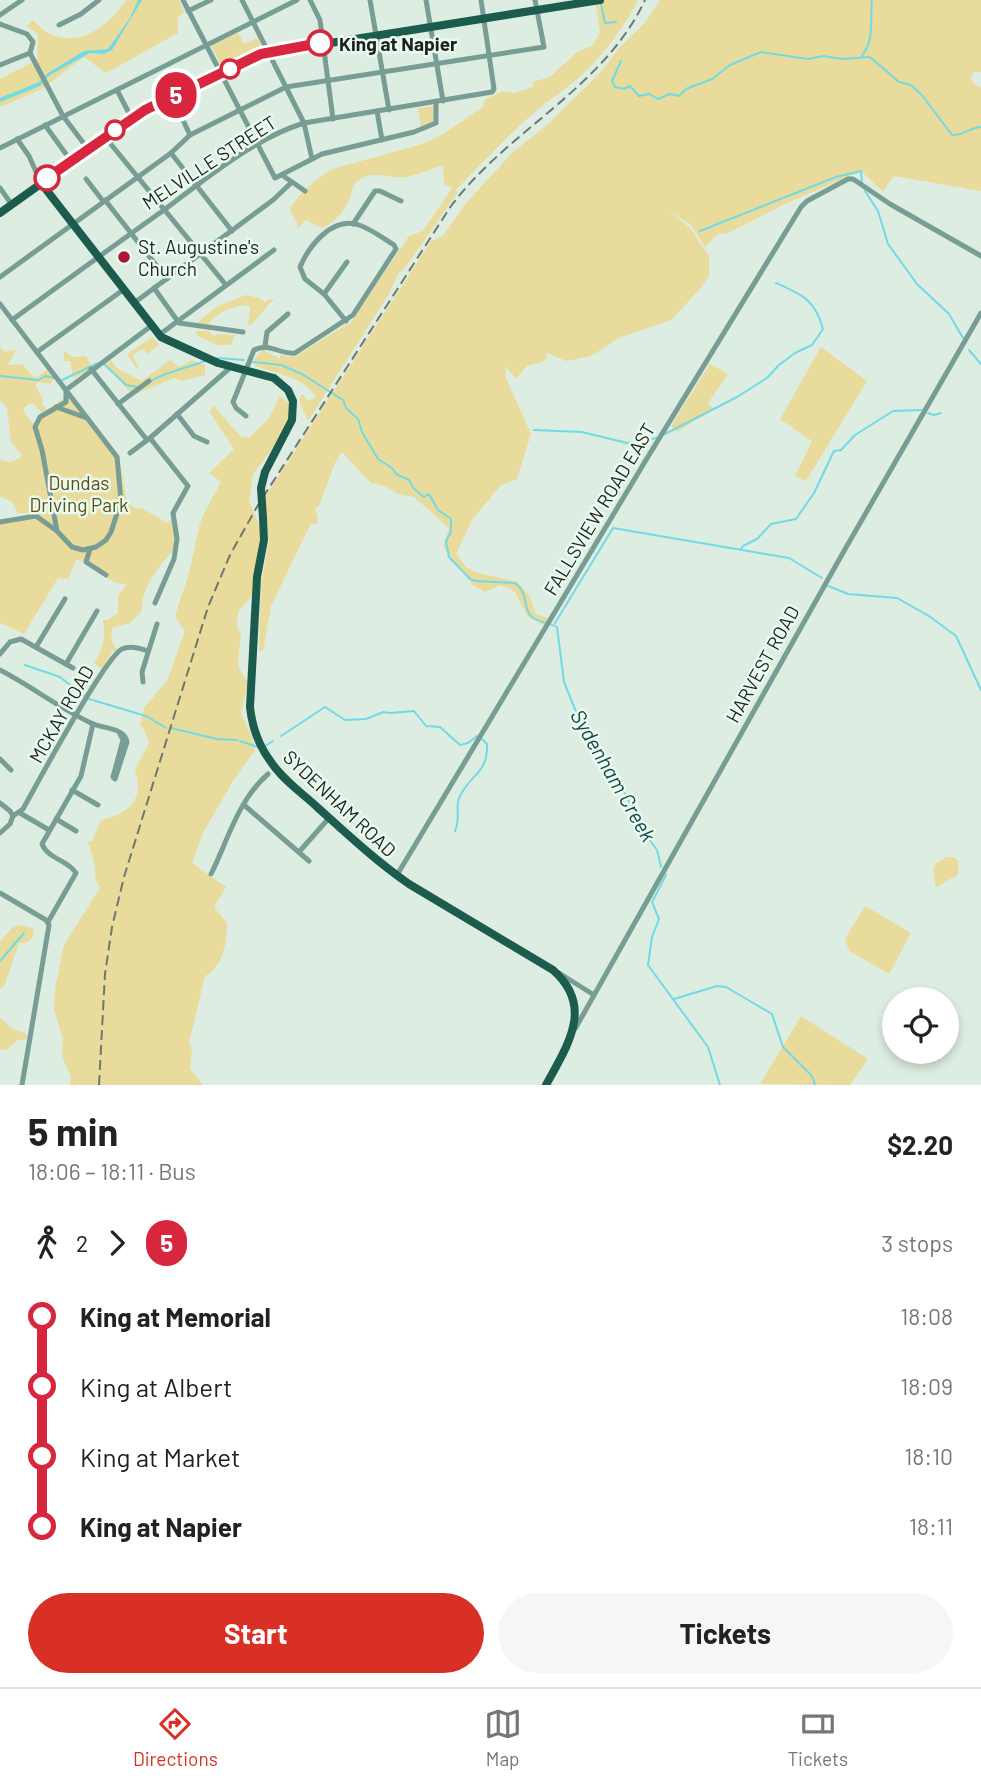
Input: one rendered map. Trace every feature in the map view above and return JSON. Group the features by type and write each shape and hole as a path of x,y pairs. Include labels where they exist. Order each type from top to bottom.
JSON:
{"main road":[{"path":"0,213 132,119 268,52 484,18 536,5 598,0"},
{"name":"SYDENHAM ROAD","path":"41,183 151,326 166,341 206,359 274,378 283,384 291,396 292,421 265,471 261,488 264,540 256,598 251,718 260,744 277,770 397,875 554,970 566,984 572,996 575,1013 573,1031 546,1085"}],"street":[{"path":"0,15 22,0"},
{"path":"59,25 81,14 99,0"},
{"path":"183,0 274,177 322,154 414,132 436,123 439,101 436,64 426,0"},
{"path":"188,11 211,0"},
{"path":"242,0 304,122 312,159"},
{"path":"0,148 298,0"},
{"path":"310,0 320,20 330,80 333,119"},
{"path":"372,0 388,110"},
{"path":"481,0 489,55"},
{"path":"0,276 171,153 190,135 286,87 544,47 536,5"},
{"path":"0,24 27,34 33,43 30,52 46,84 63,116 88,149"},
{"path":"0,65 30,52"},
{"name":"MELVILLE STREET","path":"12,320 196,185 256,145 304,122 492,92 489,55"},
{"path":"117,90 132,119"},
{"path":"172,97 190,135"},
{"path":"377,111 382,139"},
{"path":"45,125 71,162"},
{"path":"105,138 226,285"},
{"path":"18,139 41,183"},
{"path":"171,153 232,230"},
{"path":"282,175 305,191"},
{"path":"86,179 167,279"},
{"name":"FALLSVIEW ROAD EAST","path":"397,875 801,207 807,201 848,179 853,179 890,204 981,256"},
{"path":"134,303 273,200 291,183"},
{"path":"0,188 12,205"},
{"path":"353,223 375,191 401,201"},
{"path":"246,416 236,408 233,401 252,353 265,346 292,354 345,321 360,308 396,248 353,223 340,225 320,236 301,263 300,271 305,279 324,293 345,321"},
{"path":"159,335 274,250"},
{"path":"324,293 347,262"},
{"path":"154,288 177,321 243,332"},
{"path":"37,352 123,290"},
{"path":"0,304 114,453 121,485 120,510 106,540 90,549 72,547 57,531 35,516 0,522"},
{"name":"HARVEST ROAD","path":"573,1031 981,313"},
{"path":"265,346 267,332 288,314"},
{"path":"66,390 151,326"},
{"path":"130,453 231,367"},
{"path":"92,369 118,404 188,486 173,513 177,539 174,559 155,603"},
{"path":"118,404 149,381"},
{"path":"57,531 35,427 40,416 66,402 66,390"},
{"path":"55,407 86,418"},
{"path":"177,414 194,436 206,442"},
{"path":"90,549 86,562 106,575"},
{"path":"36,647 65,599"},
{"path":"66,664 97,611"},
{"path":"143,682 142,675 157,624"},
{"path":"0,654 17,638 73,668"},
{"name":"MCKAY ROAD","path":"20,813 76,715 115,654 130,647 148,651"},
{"path":"0,670 76,715 93,724 120,732 126,737 127,743 115,779 113,777 123,740 120,732"},
{"path":"22,1085 49,936 48,922 76,873 73,868 44,850 42,844 81,776 93,724"},
{"path":"0,759 11,770"},
{"path":"211,874 232,824 253,788 268,774"},
{"path":"72,790 98,805"},
{"path":"0,803 13,816"},
{"path":"244,805 309,862"},
{"path":"0,833 10,824 13,816 20,813 49,830"},
{"path":"299,852 330,818"},
{"path":"57,819 76,831"},
{"path":"0,903 2,894 48,922"},
{"name":"SYDENHAM ROAD","path":"554,970 594,995"}],"green space":[{"path":"126,0 179,0 184,12 178,17 178,33 106,73 84,57 42,89 0,107 0,79 31,63 34,66 37,62 38,34 27,26 32,20 48,33 62,38 83,36 94,32 112,18"},
{"path":"595,0 638,0 617,35 591,66 526,120 456,190 458,192 405,268 398,274 389,294 308,421 299,400 302,394 309,401 316,397 311,390 297,380 255,366 255,358 263,350 280,359 280,355 295,357 349,325 409,236 423,231 452,188 444,184 443,165 400,178 370,175 356,183 344,209 322,228 306,220 297,229 290,209 293,203 308,187 332,169 423,144 484,106 483,101 503,91 515,93 533,87 533,82 550,77 577,52 593,45 600,32"},
{"path":"660,0 981,0 981,72 974,72 970,78 981,87 981,191 894,176 883,192 861,171 785,204 728,233 718,234 705,247 691,225 669,210 690,228 709,256 709,276 671,320 619,338 591,356 566,361 545,352 545,361 527,366 516,379 505,366 506,378 531,434 517,479 501,485 472,520 456,554 467,568 478,573 518,582 530,597 536,614 548,618 546,626 528,617 515,592 501,585 485,592 472,585 443,546 449,528 414,497 398,494 385,486 371,483 342,452 335,463 319,506 315,509 317,523 310,525 271,606 263,651 259,651 261,584 269,541 265,497 431,241 443,236 466,203 512,153 549,123 602,71 620,47 645,23"},
{"path":"238,33 244,44 258,38 263,50 222,68 211,45"},
{"path":"434,106 434,123 421,127 418,108"},
{"path":"246,295 265,302 274,299 250,326 250,307 247,305 224,311 207,326 195,325 216,307"},
{"path":"196,331 208,331 214,336 235,335 231,345 217,345 196,335"},
{"path":"153,337 159,345 147,354 143,349 133,356 139,368 137,369 127,354"},
{"name":"Dundas Driving Park","path":"0,347 5,352 16,350 8,365 22,364 35,378 47,370 54,379 50,384 38,382 35,385 47,410 71,393 119,455 127,503 137,509 142,508 167,523 172,519 175,549 157,569 144,594 142,611 130,623 113,627 112,639 117,649 112,652 102,669 94,663 103,643 103,620 108,620 118,613 118,596 127,584 107,578 83,562 76,560 68,579 58,578 24,634 0,623 0,524 35,519 29,513 18,513 12,502 0,496 0,458 11,462 22,455 11,442 7,408 0,400","holes":["33,403 42,413 36,419 35,427 23,410"]},
{"path":"821,347 867,381 806,481 795,476 812,441 780,419"},
{"path":"64,351 73,357 86,356 93,368 73,379 70,361 64,361"},
{"path":"111,360 117,368 142,381 170,360 179,367 191,360 205,365 205,375 181,381 174,378 136,394 127,389 106,364"},
{"path":"710,364 728,374 708,403 714,409 677,432 671,426"},
{"path":"280,396 288,402 291,416 274,447 253,474 249,501 261,530 252,595 238,612 237,625 241,636 239,669 248,682 241,713 255,750 204,831 192,863 226,887 214,907 227,923 225,946 216,967 205,976 189,1043 192,1050 190,1069 203,1085 70,1085 71,1076 62,1057 63,1040 54,1009 55,988 64,945 100,888 95,879 88,841 92,841 101,820 120,814 136,797 138,780 135,770 149,743 143,727 140,726 144,708 167,681 185,631 175,617 189,574 201,521 221,482 209,473 234,449 209,411 214,406 241,437 249,438 269,418"},
{"path":"947,857 954,857 958,861 958,875 936,887 933,868"},
{"path":"865,906 911,933 889,974 849,951 845,939"},
{"path":"19,925 33,928 34,936 26,943 19,943 4,987 0,989 0,941 13,927"},
{"path":"801,1016 868,1059 850,1085 760,1084"},
{"path":"0,1018 12,1028 27,1034 27,1039 18,1040 8,1049 0,1050"}],"water":[{"path":"138,0 142,0 112,50 104,54 90,53 50,75 40,86 0,102 0,98 39,82 48,73 84,51 108,49 130,18"}],"waterway":[{"path":"861,57 870,37 872,0"},
{"path":"601,4 605,23 616,22"},
{"path":"621,61 612,81 615,87 624,89 630,86 639,96 649,94 658,99 670,94 679,96 686,89 712,79 730,65 761,52 808,59 823,56 842,59 870,57 899,82 911,85 921,94 952,135 981,127"},
{"path":"700,231 836,177 861,171 862,183"},
{"path":"865,191 878,211 888,244 917,284 949,314 963,338"},
{"path":"665,434 737,397 767,378 795,353 812,345 823,329 816,311 801,295 776,283"},
{"path":"969,350 981,364"},
{"name":"Sydenham Creek","path":"217,358 244,360"},
{"name":"Sydenham Creek","path":"151,381 205,361"},
{"name":"Sydenham Creek","path":"253,362 281,365 302,374 343,400 346,408 358,419 362,432 378,459 396,474 409,480 414,489 424,497 429,494 438,510 451,519 451,532 446,541 449,557 470,579 515,583 524,595 530,615 536,620 557,627 564,682 581,724 626,795 641,828 657,850 661,867"},
{"name":"Sydenham Creek","path":"62,380 98,363"},
{"name":"Sydenham Creek","path":"103,363 126,385 137,387"},
{"name":"Sydenham Creek","path":"0,376 39,380 45,376 54,378"},
{"path":"741,549 757,539 771,524 796,519 814,493 834,451 841,450 855,435 893,411 921,410"},
{"path":"928,413 941,413"},
{"path":"534,430 582,432 627,443 657,438"},
{"path":"555,623 613,528 789,558 822,578"},
{"path":"828,586 848,594 897,598 929,616 956,636 981,690"},
{"path":"25,665 60,677 84,696"},
{"path":"89,699 146,716 166,728"},
{"path":"281,736 325,707 345,720 366,719 383,712 414,711 426,726 440,727 460,745 477,736"},
{"path":"171,728 217,739 237,740"},
{"path":"455,831 459,798 485,762 487,744 482,739"},
{"path":"240,741 258,747"},
{"path":"265,746 273,741"},
{"name":"Sydenham Creek","path":"666,875 652,902 659,919 652,937 648,965 708,1047 720,1085"},
{"path":"0,961 24,933"},
{"path":"674,999 717,986 726,987 772,1014 783,1047 812,1076 815,1085"}],"railway":[{"path":"99,1085 105,974 112,927 124,877 208,607 230,555 258,505 451,206 500,154 581,84 605,59 627,31 645,0"}],"bus line":[{"name":"5","path":"47,178 145,110 261,54 320,43"}],"place":[{"name":"King at Napier","path":"320,43"},
{"name":"St. Augustine's Church","path":"124,257"}]}
